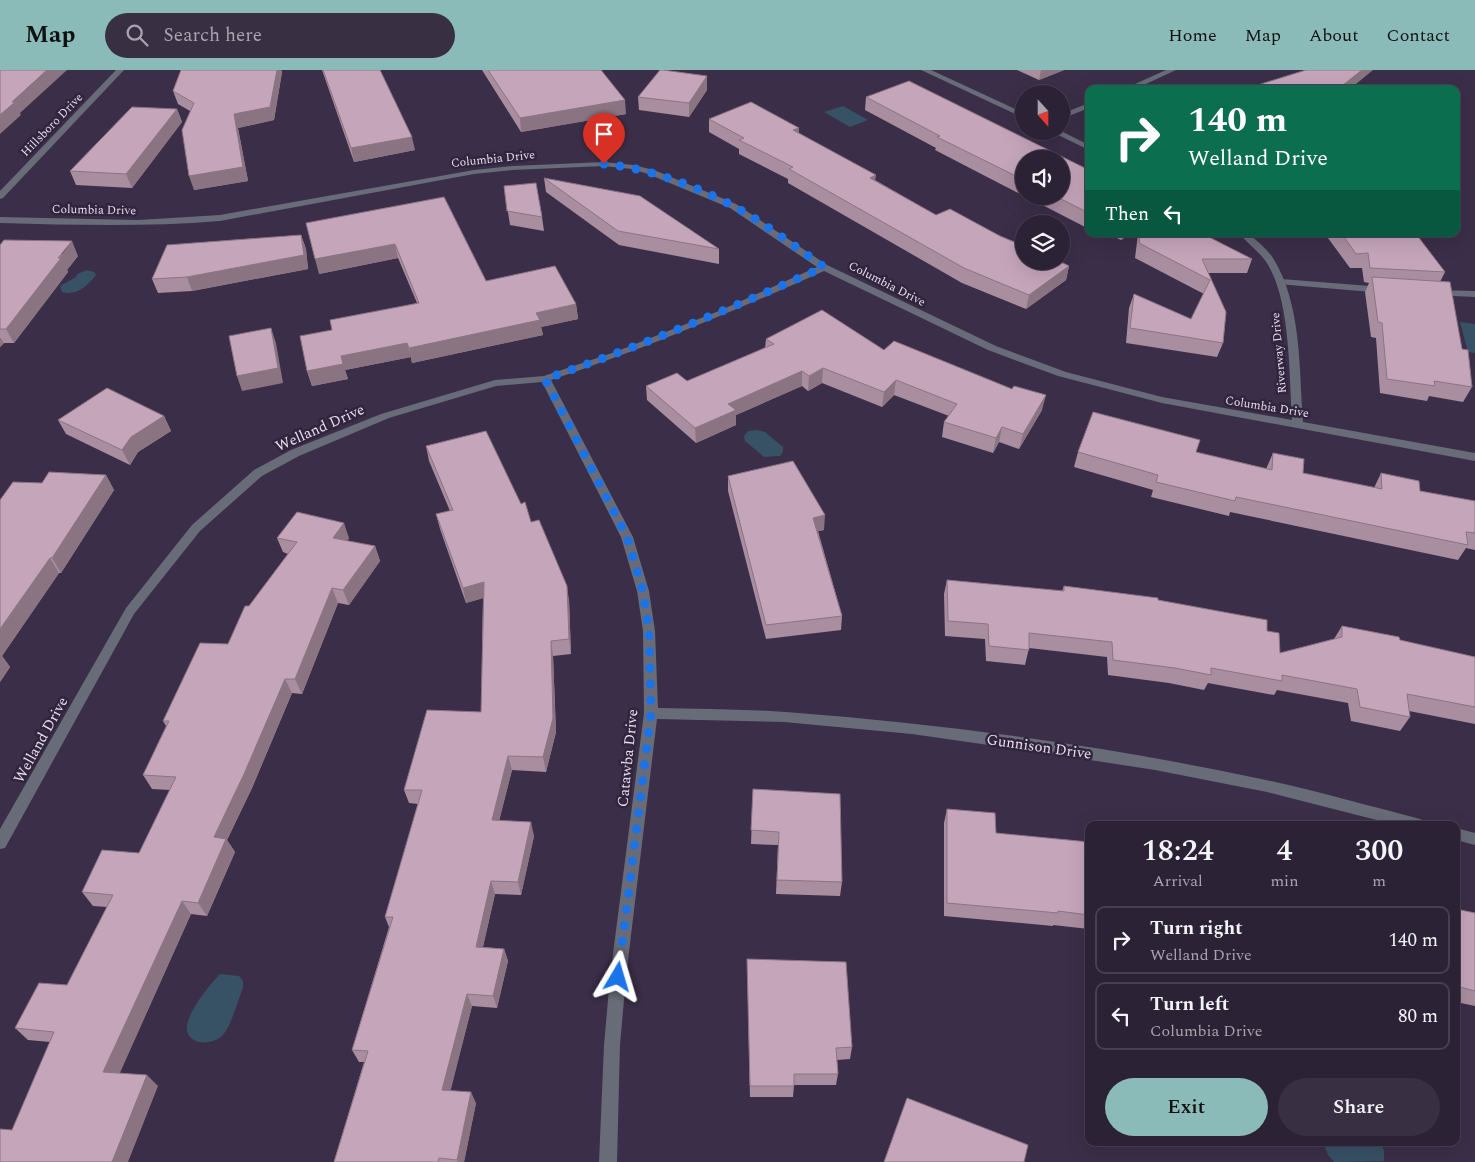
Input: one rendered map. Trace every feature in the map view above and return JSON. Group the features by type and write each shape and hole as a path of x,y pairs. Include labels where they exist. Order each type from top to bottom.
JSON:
{"street":[{"name":"Hillsboro Drive","path":"0,196 120,70"},
{"path":"925,70 1015,112"},
{"path":"1137,85 1172,70"},
{"path":"1070,113 1085,107"},
{"path":"1070,139 1085,146"},
{"name":"Columbia Drive","path":"0,220 128,224 182,222 220,218 474,172 512,168 604,164 633,167 651,172 716,198 753,218 824,267 946,328 992,348 1062,374 1162,400 1475,456"},
{"name":"Riverway Drive","path":"1247,237 1268,258 1281,282 1289,310 1298,424"},
{"name":"Welland Drive","path":"0,843 130,611 196,528 258,473 295,453 385,416 495,383 545,379 619,354 722,313 824,267"},
{"path":"1281,282 1390,290"},
{"path":"1429,292 1475,294"},
{"name":"Catawba Drive","path":"545,379 627,537 643,591 649,631 651,713 618,977 612,1045 608,1162"},
{"name":"Gunnison Drive","path":"651,713 784,717 912,729 1038,746 1155,764 1267,786 1404,821"},
{"path":"1460,835 1475,839"}],"water":[{"path":"843,106 868,120 850,127 824,112"},
{"path":"87,270 94,272 96,275 85,286 72,293 62,292 60,286 76,277 77,274"},
{"path":"1460,322 1475,324 1475,353 1468,352"},
{"path":"757,430 765,432 783,447 783,452 780,456 764,457 745,441 744,436 748,431"},
{"path":"220,974 239,976 243,981 243,988 232,1019 223,1035 209,1042 198,1042 189,1036 187,1031 189,1017 204,992"},
{"path":"1324,1146 1382,1146 1384,1161 1334,1162"}],"building":[{"path":"0,70 47,70 0,115"},
{"path":"181,70 277,70 270,107 234,114 243,167 189,176 182,130 194,103 173,91"},
{"path":"323,70 380,70 412,137 351,148"},
{"path":"488,70 601,70 625,100 520,118"},
{"path":"660,70 707,76 689,103 638,97"},
{"path":"1306,70 1362,70 1343,85 1258,85"},
{"path":"909,81 1015,133 1015,140 1028,140 1049,150 1015,150 1015,176 937,137 940,136 866,97"},
{"path":"751,102 799,128 793,130 876,175 870,178 936,215 950,209 1015,242 1015,270 1063,270 1029,295 964,268 789,169 793,167 739,140 744,138 709,119"},
{"path":"132,107 177,109 126,174 70,171"},
{"path":"1070,161 1085,168 1085,211 1070,204"},
{"path":"544,178 640,196 719,249 618,231"},
{"path":"536,183 542,217 507,211 504,186"},
{"path":"444,197 486,281 555,266 576,304 536,313 540,320 409,348 407,343 341,356 343,364 307,371 300,336 332,330 330,320 419,303 395,244 315,259 306,223"},
{"path":"301,235 304,255 187,277 152,279 167,245"},
{"path":"1140,237 1209,237 1252,259 1202,259 1226,312 1223,343 1130,328 1134,294 1191,319 1210,280 1139,243"},
{"path":"1344,237 1418,237 1445,272 1370,268 1368,253 1356,254"},
{"path":"4,240 72,241 6,329 0,329 0,245"},
{"path":"1372,277 1450,282 1462,349 1468,350 1472,387 1434,381 1435,386 1387,379 1382,323 1378,322"},
{"path":"822,310 884,350 894,341 1012,389 1014,386 1046,395 1023,434 1002,427 996,438 944,422 957,404 896,380 884,392 823,368 809,376 802,371 728,404 736,410 695,428 646,386 677,373 687,381 774,344 766,339"},
{"path":"271,328 278,368 237,376 229,336"},
{"path":"107,388 164,416 131,437 122,450 58,420"},
{"path":"1093,412 1200,440 1196,452 1272,470 1273,453 1304,459 1303,473 1382,489 1381,473 1419,481 1420,491 1475,501 1475,533 1466,532 1468,545 1236,497 1235,501 1156,482 1158,475 1078,452"},
{"path":"486,431 521,504 525,502 531,522 539,520 567,586 569,639 551,641 553,718 543,757 508,756 492,820 531,822 518,882 491,881 476,947 504,949 493,996 467,994 442,1090 471,1092 457,1160 439,1158 438,1162 334,1162 368,1051 352,1050 393,917 385,917 422,790 404,790 427,710 481,712 484,582 463,588 436,514 453,510 426,446"},
{"path":"793,461 825,515 813,518 842,616 766,625 728,476"},
{"path":"49,472 106,475 52,558 50,558 0,629 0,500 13,482 42,483"},
{"path":"297,512 344,523 333,538 375,546 343,590 332,588 295,679 285,679 244,774 214,837 226,839 198,903 182,901 103,1072 147,1075 112,1162 0,1162 0,1129 12,1130 54,1032 15,1028 39,983 67,985 113,895 82,892 102,850 139,853 176,777 143,775 169,721 163,721 200,643 228,644 245,606 249,606 297,542 277,538"},
{"path":"947,580 1064,591 1064,586 1158,598 1158,600 1267,620 1267,631 1279,633 1280,653 1342,637 1342,626 1399,637 1400,640 1475,657 1475,707 1407,694 1410,717 1360,707 1357,689 1282,675 1282,681 1211,668 1211,675 1113,660 1112,642 1029,633 1029,650 989,646 988,624 948,621"},
{"path":"753,789 840,794 842,882 777,880 779,832 751,830"},
{"path":"947,809 995,813 996,833 1085,842 1085,914 947,903"},
{"path":"1460,910 1475,913 1475,991 1460,987"},
{"path":"747,959 846,962 852,1047 836,1048 838,1074 794,1074 794,1086 750,1086"},
{"path":"907,1098 1028,1145 1024,1162 884,1162"}],"route":[{"path":"604,164 633,167 651,172 721,200 753,218 824,267 722,313 619,354 545,379 627,537 643,591 649,631 651,713 618,977"}]}
